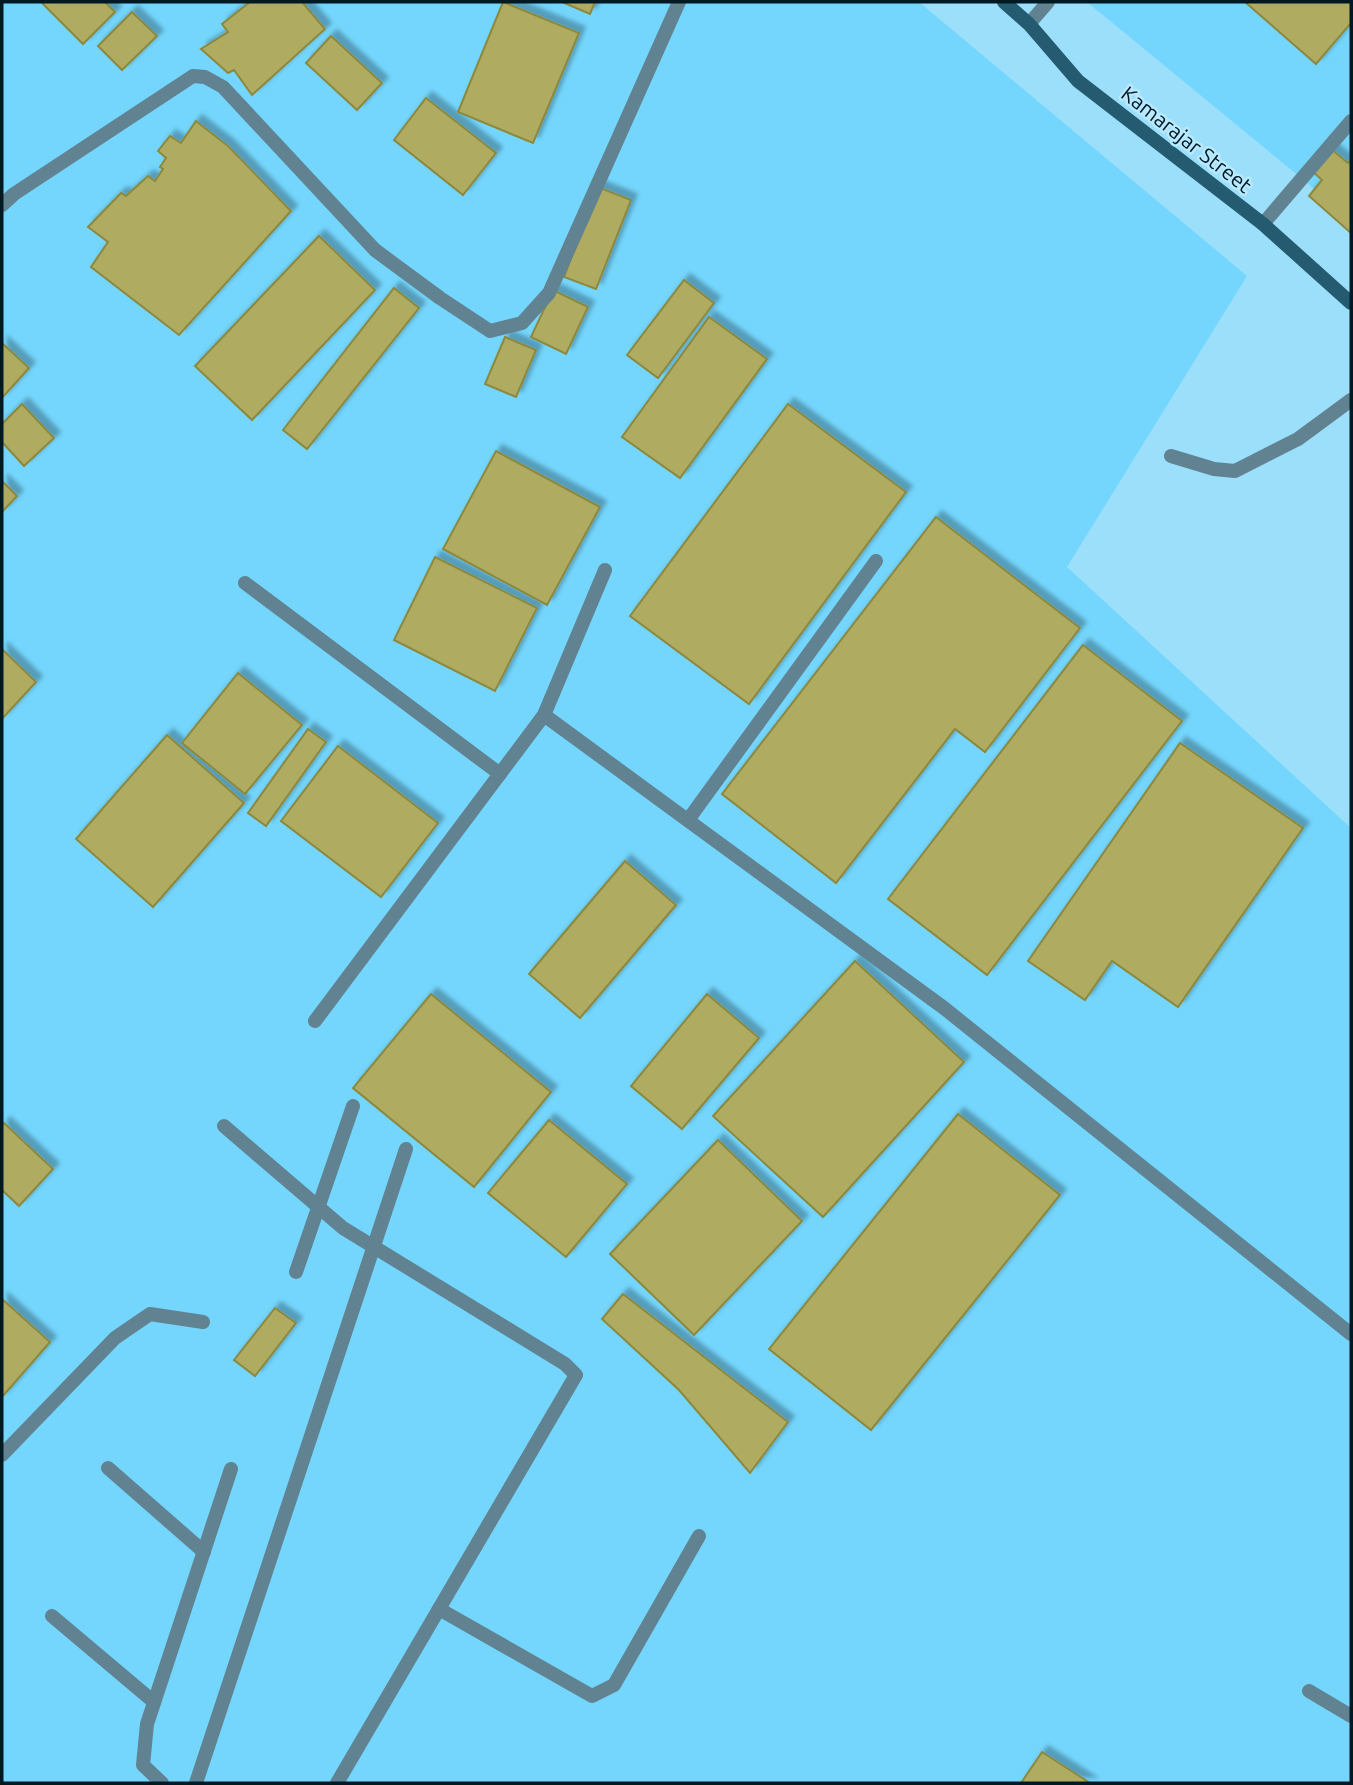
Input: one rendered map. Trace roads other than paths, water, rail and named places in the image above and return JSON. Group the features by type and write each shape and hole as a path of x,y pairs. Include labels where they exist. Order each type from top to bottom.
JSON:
{"street":[{"path":"2,205 14,194 193,76 205,77 223,86 375,250 440,298 491,331 522,323 549,293 679,2"},
{"name":"Kamarajar Street","path":"1004,2 1029,24 1078,81 1263,224 1351,303"},
{"path":"1029,24 1048,2"},
{"path":"1263,224 1351,121"},
{"path":"1171,456 1214,469 1235,471 1298,439 1351,400"},
{"path":"688,820 876,561"},
{"path":"315,1021 544,715 605,570"},
{"path":"245,583 500,774"},
{"path":"544,715 944,1008 1351,1334"},
{"path":"296,1272 353,1107"},
{"path":"224,1126 343,1228 565,1364 576,1375 337,1783"},
{"path":"196,1783 406,1149"},
{"path":"2,1455 106,1346 150,1314 203,1322"},
{"path":"108,1468 204,1552"},
{"path":"162,1783 143,1765 146,1724 231,1469"},
{"path":"439,1609 592,1696 614,1685 699,1536"},
{"path":"52,1616 154,1702"},
{"path":"1309,1691 1351,1716"}]}
